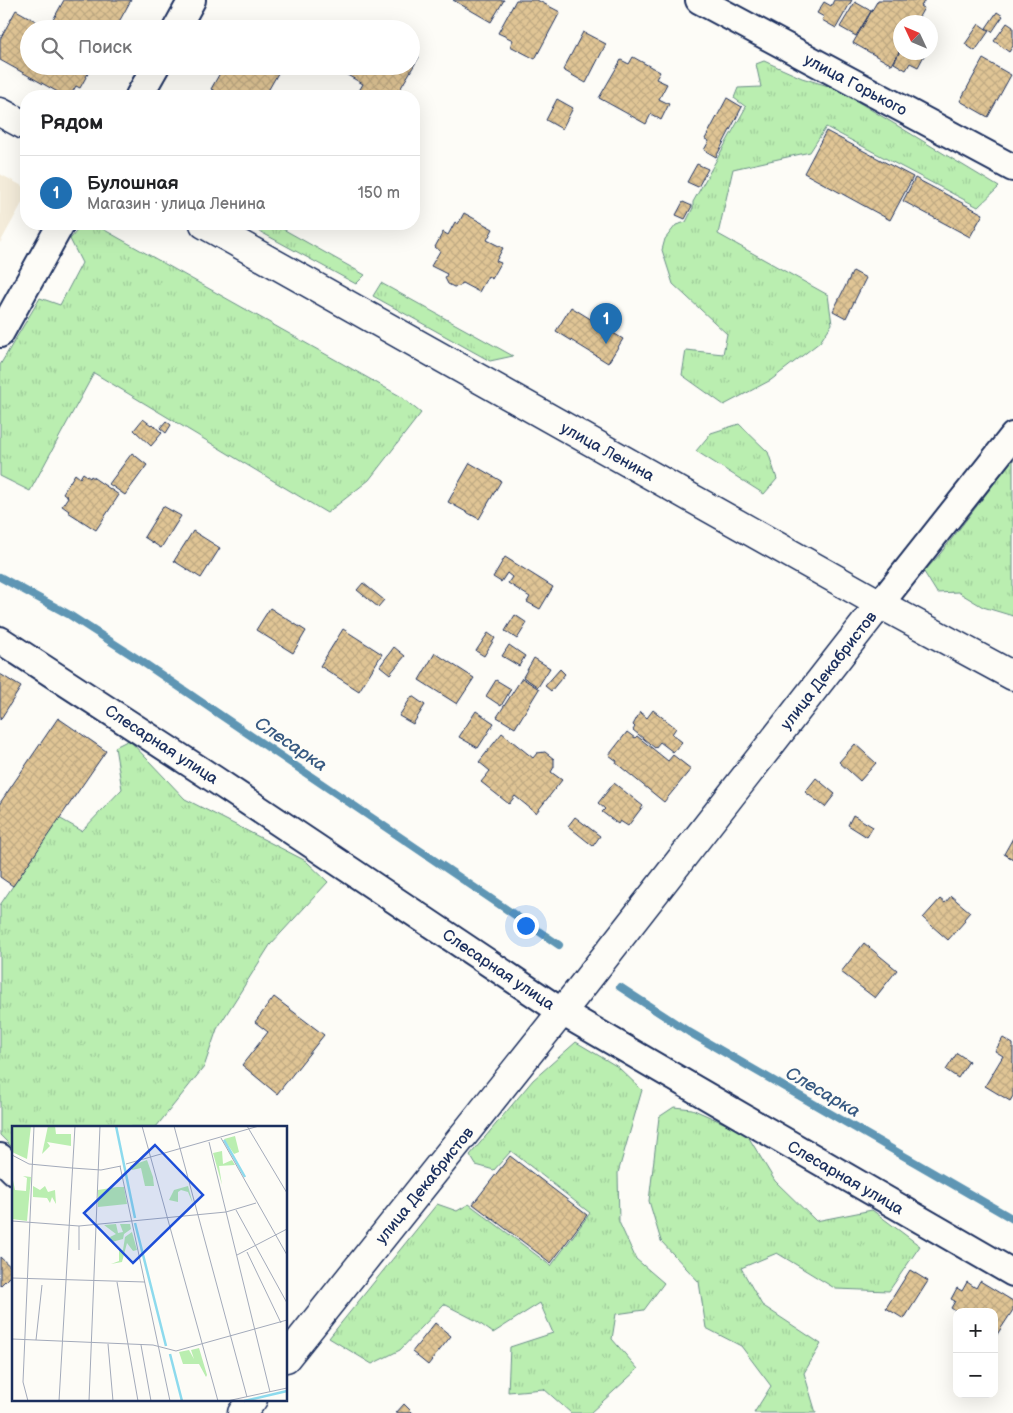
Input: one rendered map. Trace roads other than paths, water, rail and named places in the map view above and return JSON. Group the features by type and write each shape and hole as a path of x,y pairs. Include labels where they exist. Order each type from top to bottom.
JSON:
{"street":[{"path":"181,20 192,0"},
{"name":"улица Горького","path":"699,0 1013,168"},
{"path":"142,90 151,75"},
{"path":"0,112 20,123"},
{"path":"0,334 58,230"},
{"name":"улица Ленина","path":"215,230 880,604 1013,676"},
{"name":"улица Декабристов","path":"288,1355 562,1012 1013,436"},
{"name":"Слесарная улица","path":"0,640 214,779 562,1012 1013,1273"},
{"path":"0,1157 12,1169"}],"waterway":[{"name":"Слесарка","path":"0,577 68,614 138,659 559,945"},
{"name":"Слесарка","path":"620,987 689,1032 1013,1219"}],"place":[{"name":"Булошная","path":"606,344"}]}
